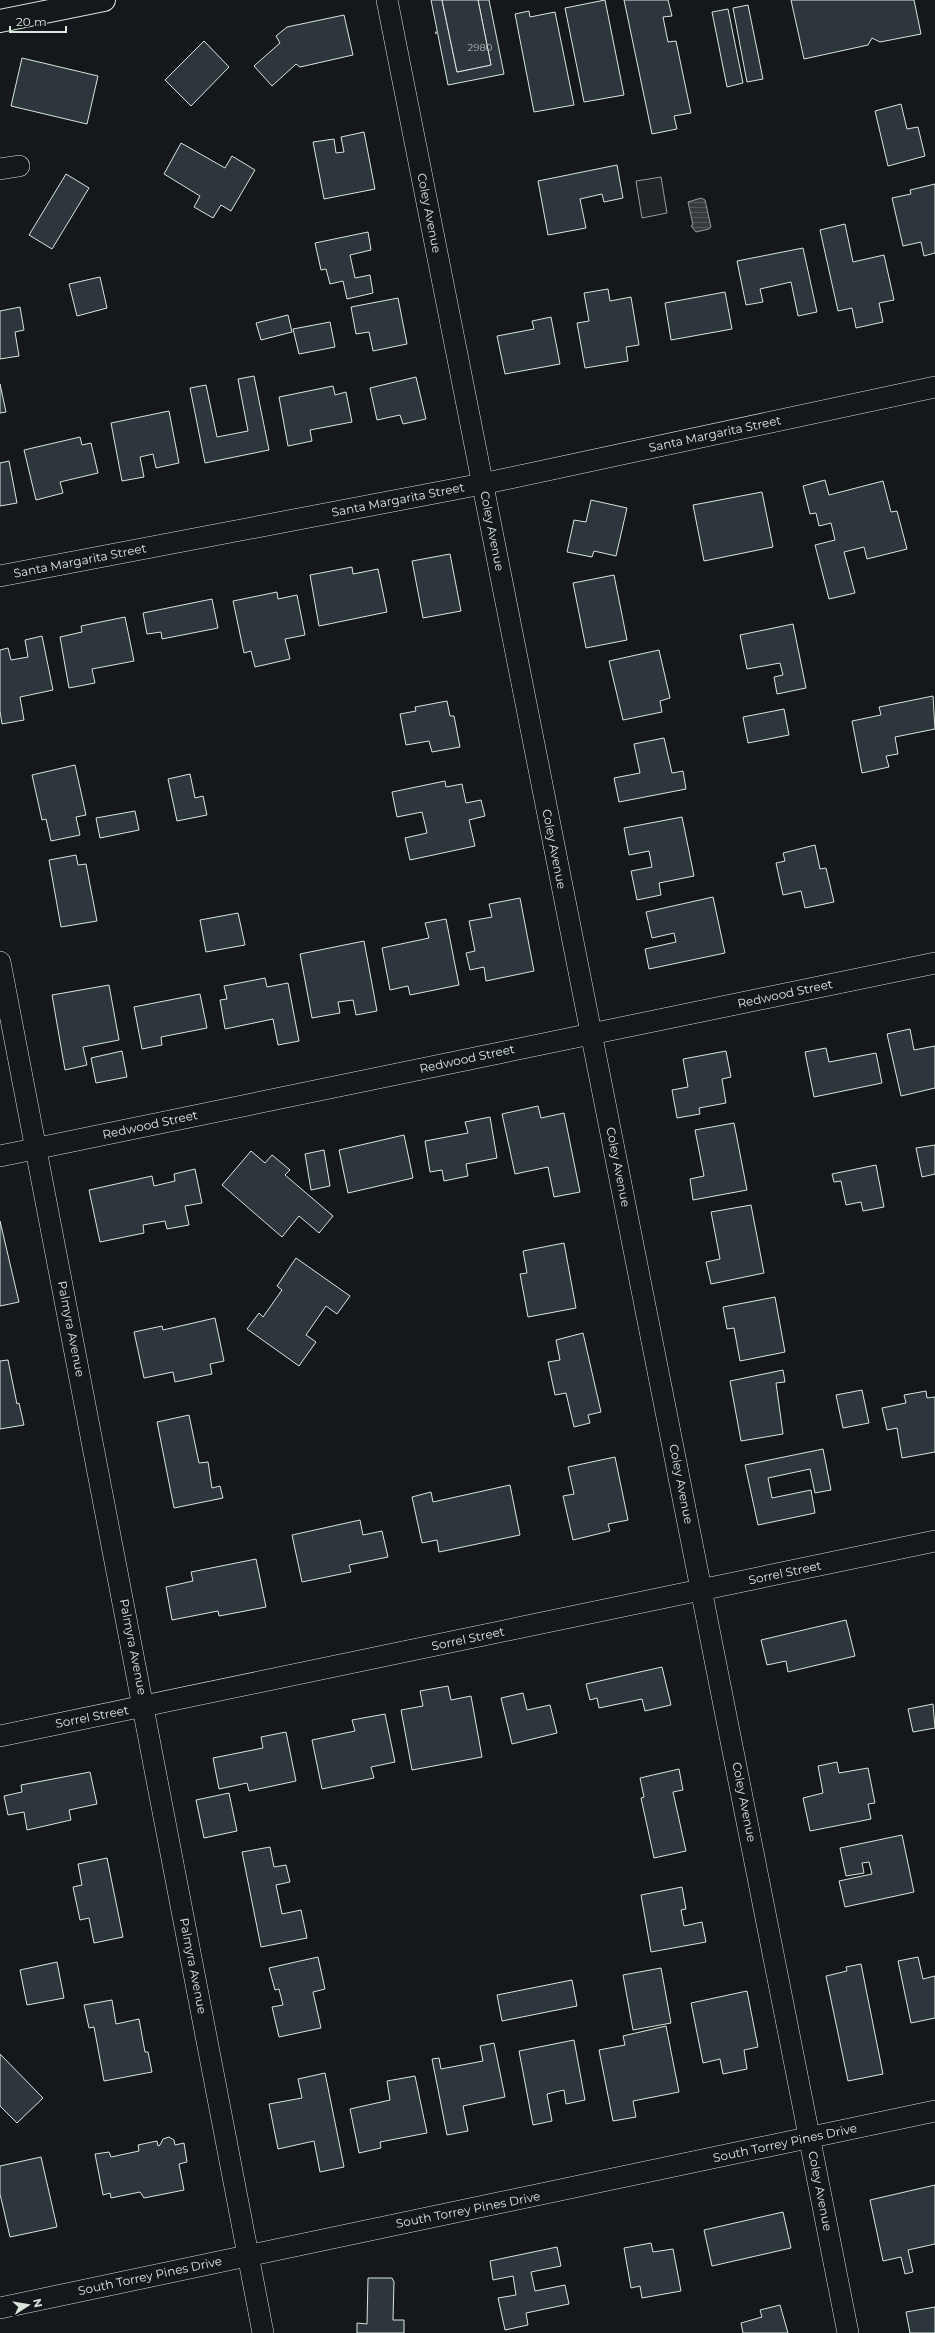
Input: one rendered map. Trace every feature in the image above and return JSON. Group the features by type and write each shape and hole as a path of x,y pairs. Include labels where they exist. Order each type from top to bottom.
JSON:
{"main road":[{"path":"0,20 104,0"}],"street":[{"name":"Coley Avenue","path":"387,0 848,2333"},
{"name":"Santa Margarita Street","path":"0,576 482,484 935,387"},
{"name":"Palmyra Avenue","path":"0,962 263,2333"},
{"name":"Redwood Street","path":"0,1156 935,963"},
{"name":"Sorrel Street","path":"0,1736 935,1541"},
{"name":"South Torrey Pines Drive","path":"0,2308 485,2208 935,2111"}],"path":[{"path":"435,33 440,32"}],"shaded area":[{"path":"661,177 667,213 642,218 636,181"},
{"path":"701,198 705,200 711,227 709,229 696,232 691,226 693,225 688,202"}],"building":[{"path":"431,0 442,0 457,72 491,65 478,0 489,0 504,74 448,85"},
{"path":"442,0 478,0 491,65 457,72"},
{"path":"605,0 624,95 584,102 565,8"},
{"path":"624,0 668,0 672,16 663,17 668,42 676,41 691,113 674,116 677,129 652,134"},
{"path":"791,0 914,0 921,34 880,42 872,38 868,45 804,59"},
{"path":"748,5 763,79 747,82 733,8"},
{"path":"728,9 743,83 727,87 712,12"},
{"path":"529,11 530,17 555,12 574,105 534,112 515,14"},
{"path":"344,15 353,55 300,67 296,64 272,86 254,66 280,43 276,36 287,27"},
{"path":"204,41 229,67 191,106 165,80"},
{"path":"22,58 98,76 87,124 11,106"},
{"path":"901,104 907,129 918,127 925,156 888,166 875,111"},
{"path":"364,132 375,189 324,199 313,142 334,139 336,153 344,152 341,137"},
{"path":"181,143 225,168 232,156 255,170 231,211 221,205 213,218 194,207 200,196 164,174"},
{"path":"617,165 623,198 604,202 602,194 580,199 586,228 548,235 538,181"},
{"path":"66,174 89,188 52,249 29,235"},
{"path":"935,184 935,253 924,256 921,242 903,246 892,198 911,194 910,190"},
{"path":"845,224 853,262 884,255 894,300 879,303 883,322 856,328 852,308 838,311 820,230"},
{"path":"368,232 371,250 350,255 355,278 370,275 373,293 347,299 343,281 330,284 326,269 321,270 315,243"},
{"path":"803,248 817,312 798,316 791,282 760,289 763,302 746,305 737,261"},
{"path":"100,277 107,308 77,316 69,284"},
{"path":"608,289 610,301 631,297 639,345 626,347 628,361 585,368 577,323 589,321 584,293"},
{"path":"725,292 732,329 671,340 665,303"},
{"path":"398,298 407,344 373,351 369,332 356,334 351,307"},
{"path":"20,307 24,330 15,332 19,356 0,359 0,311"},
{"path":"288,315 292,332 261,340 256,323"},
{"path":"551,317 560,364 505,374 497,336 534,329 532,321"},
{"path":"330,322 335,347 299,354 293,329"},
{"path":"254,376 269,450 205,463 190,388 206,385 217,437 248,431 238,379"},
{"path":"416,377 426,419 403,424 400,415 377,420 370,388"},
{"path":"0,384 6,412 0,413"},
{"path":"333,386 335,395 346,392 352,422 310,430 312,441 288,446 279,397"},
{"path":"169,411 179,463 156,468 153,454 140,457 144,477 122,481 111,423"},
{"path":"80,437 82,445 91,443 98,473 60,482 63,493 36,500 24,450"},
{"path":"9,461 17,503 0,506 0,463"},
{"path":"825,480 829,495 883,481 891,512 897,511 907,549 867,559 864,547 844,552 855,593 829,599 815,545 835,540 831,523 819,526 816,513 810,514 803,486"},
{"path":"762,492 773,547 704,561 693,505"},
{"path":"591,500 627,508 616,556 594,551 592,557 567,552 574,520 586,522"},
{"path":"450,554 461,611 423,618 412,561"},
{"path":"352,567 353,574 378,569 387,612 319,626 310,575"},
{"path":"614,575 627,640 586,648 573,583"},
{"path":"277,592 278,599 297,595 305,635 285,639 290,659 255,667 251,651 244,653 233,601"},
{"path":"212,599 218,628 162,639 161,632 147,634 143,613"},
{"path":"125,617 134,661 92,669 95,683 69,688 60,637 82,632 81,626"},
{"path":"793,624 806,688 777,694 774,677 783,675 780,663 747,669 740,635"},
{"path":"42,636 53,690 20,697 24,720 2,724 0,711 0,650 8,648 11,660 28,657 25,640"},
{"path":"659,650 670,698 660,701 662,712 623,720 609,661"},
{"path":"933,696 935,729 895,737 898,754 886,756 889,767 862,773 852,721 881,715 879,707"},
{"path":"447,701 450,716 454,716 460,747 432,752 429,741 406,745 400,714 416,711 415,707"},
{"path":"784,709 789,735 748,743 743,717"},
{"path":"664,738 672,773 683,771 686,789 619,802 614,778 640,773 634,744"},
{"path":"75,765 86,815 76,817 80,835 51,841 46,819 42,820 32,775"},
{"path":"190,774 195,798 203,796 207,815 177,821 168,779"},
{"path":"445,781 446,787 462,784 466,803 481,800 485,816 469,820 475,846 410,860 405,838 427,833 422,812 397,817 392,792"},
{"path":"135,811 139,830 100,838 96,818"},
{"path":"682,817 694,876 659,883 661,895 637,900 631,871 652,867 649,851 629,855 624,828"},
{"path":"815,845 820,869 826,868 834,902 805,908 801,891 783,895 776,863 785,861 783,853"},
{"path":"76,855 78,865 86,864 97,921 61,927 49,860"},
{"path":"713,897 725,953 649,969 645,949 676,942 674,933 652,938 646,912"},
{"path":"520,898 534,971 486,981 484,967 470,970 466,953 475,951 469,921 492,917 489,904"},
{"path":"238,913 245,945 206,952 200,920"},
{"path":"446,919 459,985 410,995 408,986 390,990 382,948 429,938 425,923"},
{"path":"364,941 377,1011 356,1015 353,1000 338,1002 340,1013 312,1018 300,954"},
{"path":"265,978 267,987 288,983 299,1041 278,1045 273,1019 225,1029 220,1000 227,999 224,986"},
{"path":"109,985 119,1040 83,1047 87,1065 65,1070 52,995"},
{"path":"200,994 207,1028 161,1037 162,1045 142,1049 134,1007"},
{"path":"910,1029 914,1050 935,1046 935,1088 901,1096 887,1034"},
{"path":"826,1048 829,1062 876,1053 882,1083 814,1097 805,1052"},
{"path":"122,1051 127,1077 96,1083 91,1058"},
{"path":"726,1051 731,1077 722,1079 726,1103 699,1108 700,1114 677,1118 672,1090 688,1087 683,1059"},
{"path":"538,1106 541,1118 564,1113 580,1192 554,1197 548,1167 515,1174 502,1114"},
{"path":"490,1117 497,1158 466,1164 468,1176 444,1181 442,1170 430,1172 425,1141 468,1133 465,1122"},
{"path":"734,1123 747,1190 693,1200 690,1179 704,1176 695,1130"},
{"path":"404,1135 413,1178 348,1193 339,1150"},
{"path":"935,1145 935,1174 922,1177 916,1148"},
{"path":"324,1150 330,1186 311,1190 305,1154"},
{"path":"251,1151 265,1163 272,1155 290,1170 285,1175 333,1216 319,1233 299,1216 282,1237 222,1185"},
{"path":"876,1165 884,1207 863,1211 861,1202 846,1205 841,1181 834,1182 832,1174"},
{"path":"195,1169 202,1203 185,1206 189,1225 167,1229 165,1221 143,1225 144,1233 100,1242 89,1190 152,1176 154,1186 175,1181 174,1174"},
{"path":"751,1205 764,1273 711,1284 706,1262 720,1259 711,1212"},
{"path":"0,1221 19,1302 0,1306"},
{"path":"564,1243 576,1308 528,1317 520,1274 527,1273 523,1251"},
{"path":"296,1258 350,1296 337,1314 326,1306 306,1335 316,1342 299,1366 247,1329 259,1313 263,1317 282,1290 277,1286"},
{"path":"775,1297 785,1352 740,1361 734,1328 727,1329 723,1307"},
{"path":"215,1318 224,1361 210,1364 212,1374 175,1382 173,1372 144,1378 134,1332 162,1326 163,1330"},
{"path":"583,1333 601,1412 588,1415 590,1423 574,1427 566,1393 555,1395 548,1362 560,1360 556,1340"},
{"path":"8,1360 17,1404 19,1403 24,1425 0,1429 0,1361"},
{"path":"783,1370 785,1382 776,1383 783,1434 741,1441 730,1381"},
{"path":"862,1390 869,1423 843,1428 836,1395"},
{"path":"926,1391 927,1398 935,1397 935,1452 902,1458 897,1428 887,1430 882,1408 906,1403 904,1395"},
{"path":"189,1415 199,1463 208,1462 212,1488 220,1486 223,1498 174,1508 157,1422"},
{"path":"823,1449 831,1490 815,1493 810,1469 768,1478 772,1498 811,1490 815,1513 758,1525 745,1465"},
{"path":"615,1457 628,1520 608,1524 610,1531 573,1540 563,1496 574,1494 568,1467"},
{"path":"510,1485 520,1535 439,1552 437,1540 422,1543 412,1497 431,1492 433,1502"},
{"path":"360,1520 363,1535 382,1531 388,1557 349,1565 351,1572 302,1582 292,1535"},
{"path":"256,1559 266,1607 219,1616 218,1611 172,1620 166,1587 193,1581 191,1572"},
{"path":"846,1620 855,1656 788,1672 786,1661 767,1665 761,1640"},
{"path":"662,1667 671,1705 645,1711 642,1699 599,1708 597,1698 590,1700 586,1684"},
{"path":"448,1686 451,1700 471,1696 482,1757 412,1770 401,1710 423,1706 420,1691"},
{"path":"523,1693 527,1710 550,1705 557,1733 512,1744 501,1698"},
{"path":"933,1704 935,1728 913,1732 908,1709"},
{"path":"385,1714 395,1762 371,1767 374,1778 322,1789 312,1740 355,1731 352,1720"},
{"path":"286,1732 296,1781 249,1791 247,1783 219,1789 213,1758 263,1748 261,1737"},
{"path":"837,1762 839,1773 868,1768 875,1803 868,1804 871,1819 810,1831 803,1798 823,1793 818,1766"},
{"path":"679,1769 683,1790 673,1792 686,1851 654,1858 641,1798 644,1797 640,1778"},
{"path":"90,1772 97,1804 69,1810 71,1820 27,1830 24,1812 8,1815 4,1796 22,1792 21,1785"},
{"path":"229,1793 237,1831 204,1838 196,1800"},
{"path":"902,1835 914,1892 845,1907 839,1881 872,1874 869,1862 862,1863 864,1873 846,1876 840,1848"},
{"path":"270,1847 274,1867 286,1865 290,1882 276,1885 282,1914 301,1910 307,1938 261,1947 242,1852"},
{"path":"107,1858 123,1937 94,1943 89,1918 80,1920 73,1887 82,1885 78,1864"},
{"path":"682,1887 686,1909 681,1910 684,1926 702,1922 706,1942 651,1952 641,1895"},
{"path":"318,1957 325,1989 313,1992 321,2028 279,2037 272,2007 283,2005 279,1989 275,1990 269,1968"},
{"path":"918,1957 923,1979 935,1976 935,2018 911,2023 898,1961"},
{"path":"57,1962 64,1998 27,2005 20,1970"},
{"path":"861,1964 883,2074 848,2081 826,1976 847,1971 846,1967"},
{"path":"661,1968 671,2023 633,2030 623,1975"},
{"path":"572,1980 577,2006 502,2021 497,1995"},
{"path":"747,1991 758,2047 744,2050 747,2069 723,2074 720,2059 703,2063 691,2003"},
{"path":"112,2000 116,2024 139,2019 145,2052 148,2052 152,2072 104,2081 94,2027 89,2028 84,2005"},
{"path":"666,2026 679,2092 633,2101 636,2117 613,2121 599,2050 625,2045 623,2036"},
{"path":"574,2040 585,2100 566,2104 564,2090 547,2094 552,2121 533,2125 519,2051"},
{"path":"494,2043 505,2097 463,2106 468,2131 447,2135 432,2059 439,2058 441,2069 483,2061 480,2046"},
{"path":"0,2054 43,2098 17,2123 0,2106"},
{"path":"325,2073 344,2167 320,2172 314,2141 278,2149 269,2104 302,2098 298,2079"},
{"path":"415,2076 427,2133 380,2142 381,2148 359,2153 350,2109 390,2100 387,2081"},
{"path":"169,2137 174,2140 175,2145 184,2143 187,2162 179,2164 184,2190 144,2198 140,2192 111,2198 110,2193 103,2195 95,2154 109,2152 111,2157 139,2151 138,2145 157,2141 158,2146 163,2139"},
{"path":"41,2157 57,2227 10,2237 0,2194 0,2166"},
{"path":"935,2185 935,2244 908,2250 913,2272 905,2274 901,2257 883,2261 870,2200"},
{"path":"783,2212 791,2248 712,2266 704,2230"},
{"path":"651,2243 653,2252 673,2249 681,2291 642,2298 640,2286 631,2288 624,2248"},
{"path":"557,2247 561,2266 531,2272 535,2291 565,2285 569,2304 526,2313 528,2325 505,2330 498,2298 516,2295 513,2276 493,2280 490,2261"},
{"path":"368,2278 392,2278 394,2282 393,2320 404,2320 404,2333 357,2333 357,2323 367,2324"},
{"path":"780,2305 788,2333 743,2333 741,2323 762,2317 760,2310"},
{"path":"935,2307 935,2333 910,2333 906,2312"}]}
